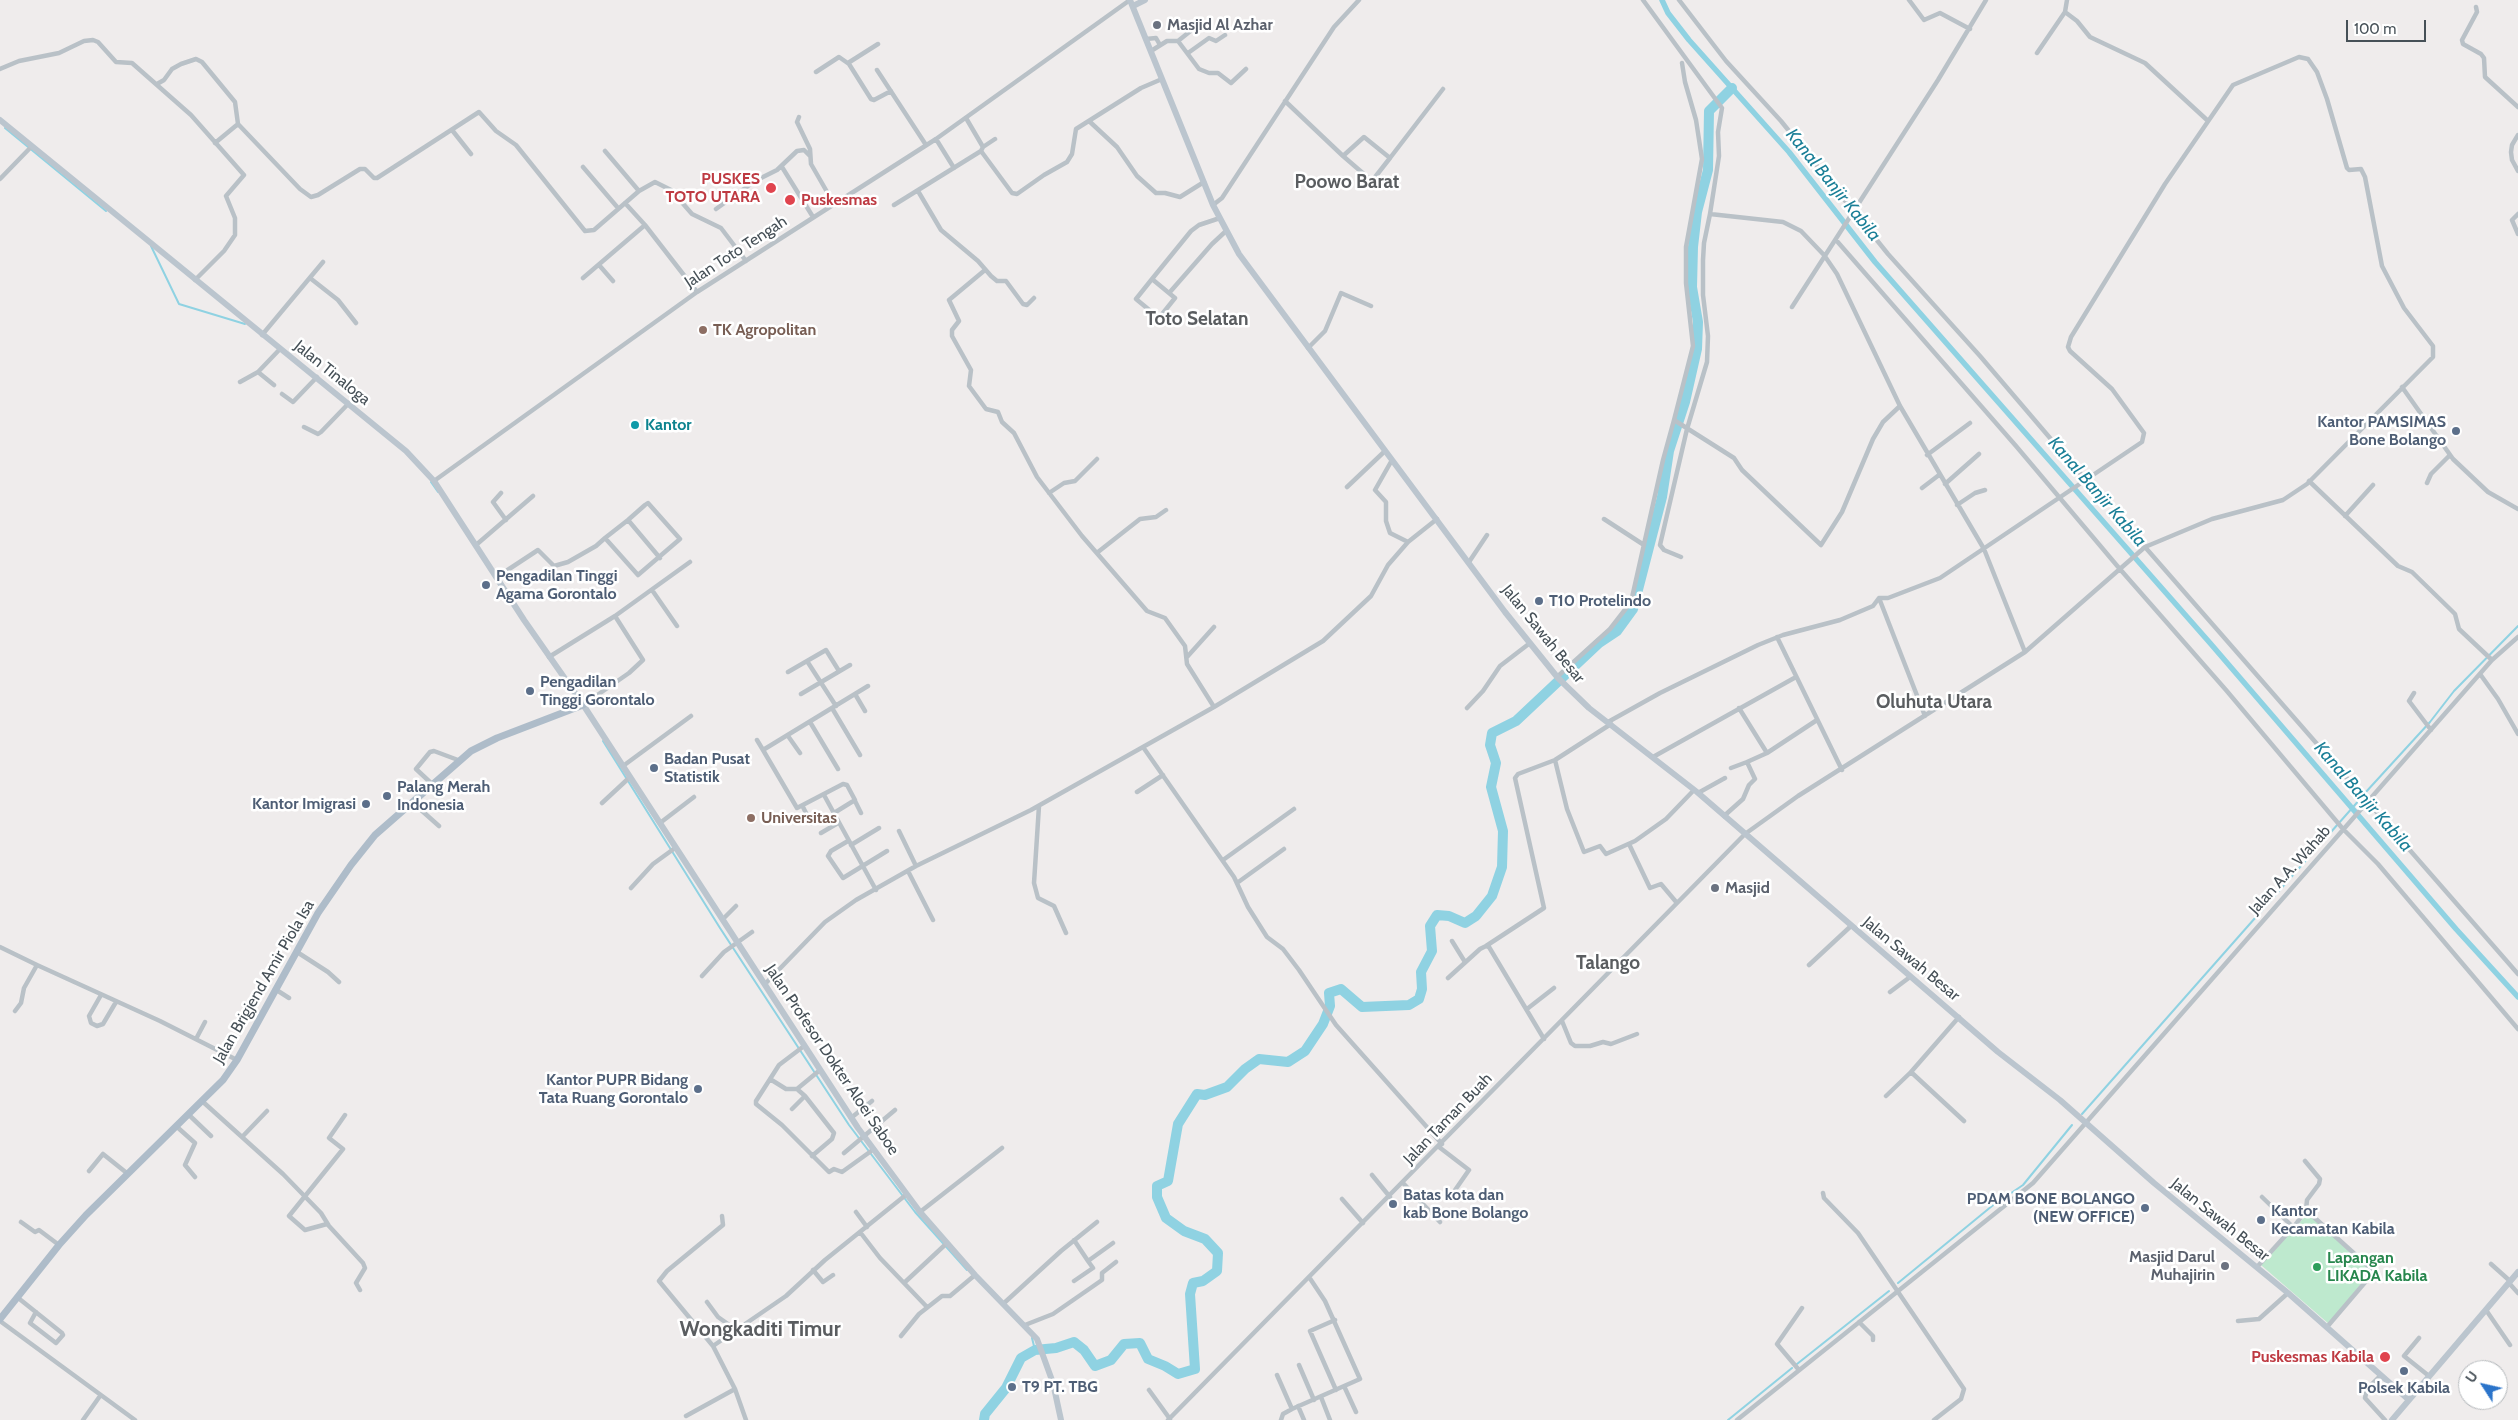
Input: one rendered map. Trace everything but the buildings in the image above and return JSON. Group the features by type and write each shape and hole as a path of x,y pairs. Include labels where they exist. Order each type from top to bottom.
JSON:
{"main road":[{"path":"1131,2 1146,0"},
{"name":"Jalan Sawah Besar","path":"1131,2 1213,205 1251,273 1558,678 1609,723 1696,792 1998,1052 2085,1122 2288,1293 2409,1400"},
{"name":"Jalan Tinaloga","path":"0,120 262,335 317,377 406,450 434,481 549,657 584,705"},
{"name":"Jalan Brigjend Amir Piola Isa","path":"0,1320 58,1245 188,1114 213,1092 237,1060 318,913 350,864 375,835 411,801 471,751 497,738 584,705"},
{"name":"Jalan Profesor Dokter Aloei Saboe","path":"584,705 623,766 627,779 660,823 672,849 765,984 802,1048 820,1070 870,1152 907,1194 945,1245 972,1277 1025,1324 1037,1339 1053,1383 1061,1420"},
{"path":"2392,1420 2518,1272"}],"street":[{"path":"1213,205 1222,198 1340,18 1359,0"},
{"path":"1643,0 1722,108 1718,132 1719,156 1704,243 1703,260 1703,295 1708,347 1704,375 1685,428 1660,545 1664,550 1681,557"},
{"path":"1679,0 1726,61 1781,121 1888,254 1980,356 2085,479"},
{"path":"1909,0 1924,20 1940,13 1970,29"},
{"path":"1792,308 1824,255 1854,212 1970,29 1986,0"},
{"path":"2037,53 2065,12 2067,0"},
{"name":"Jalan Toto Tengah","path":"434,481 697,292 936,139 1131,2"},
{"path":"2476,7 2477,12 2464,34 2463,44 2481,54 2484,58 2485,77 2518,107"},
{"path":"1879,598 1888,598 1933,582 2142,442 2144,433 2112,389 2070,351 2069,342 2098,290 2208,120 2145,63 2096,41 2065,12"},
{"path":"1178,41 1193,29"},
{"path":"1188,53 1209,38 1216,42 1225,35"},
{"path":"1146,39 1156,38 1160,45"},
{"path":"0,69 19,61 58,53 84,41 93,40 98,42 113,60 132,62 191,115 244,175 226,196 235,218 236,231 224,251 195,280"},
{"path":"1151,51 1170,40 1178,41 1199,70 1208,73 1218,73 1231,84 1246,69"},
{"path":"848,63 878,44"},
{"name":"Jalan Taman Buah","path":"1169,1419 1390,1197 1745,834 1772,813 2025,652 2143,548 2212,519 2283,500 2309,481 2432,357 2433,346 2404,308 2382,266 2366,177 2361,169 2349,170 2347,168 2327,99 2312,64 2302,56 2239,81 2228,90 2208,120"},
{"path":"816,72 839,57 848,63 871,99 874,100 891,91"},
{"path":"157,84 164,80 172,69 194,59 199,60 235,102 238,124 300,189 311,197 360,169 377,178 475,113 481,112 496,131 516,145 585,231 594,230 618,208 653,182 671,190 686,204 692,214 721,228 746,260"},
{"path":"1558,678 1610,629 1627,610 1631,602 1693,346 1686,283 1686,246 1702,159 1696,120 1685,82 1682,63"},
{"path":"876,70 926,145"},
{"path":"966,118 982,149 1015,195 1067,162 1072,154 1075,131 1141,88 1162,79"},
{"path":"1285,101 1372,181 1443,89"},
{"path":"799,117 798,125 810,148 811,164 834,204"},
{"path":"1089,121 1117,146 1137,176 1156,193 1180,197 1204,182"},
{"path":"215,143 238,124"},
{"path":"452,130 471,154"},
{"path":"2518,135 2512,145 2511,152 2512,160 2518,171"},
{"path":"1343,156 1364,137 1390,158"},
{"path":"936,139 954,168"},
{"path":"894,205 954,168 995,139"},
{"path":"0,178 32,146"},
{"path":"605,150 639,191"},
{"path":"716,209 755,181 782,167 797,150 804,150 810,156"},
{"path":"583,167 618,208"},
{"path":"782,167 813,217"},
{"path":"918,191 941,230 997,280 1006,282 1023,304 1027,305 1034,298"},
{"path":"625,203 645,225 697,292"},
{"path":"1710,214 1783,222 1792,225 1824,255 1837,274 1900,406 1939,476 1984,549 2025,652"},
{"path":"2518,214 2512,220 2518,234"},
{"path":"1152,279 1170,292 1175,299 1160,318 1157,318 1136,299 1152,279 1191,231 1199,225 1220,218"},
{"path":"583,278 645,225"},
{"path":"1170,292 1212,244 1226,231"},
{"path":"1836,239 2378,864 2518,1029"},
{"path":"262,335 324,262"},
{"path":"599,265 613,281"},
{"path":"985,270 950,298 959,322 952,330 952,336 971,370 970,386 976,398 988,410 998,412 1002,422 1014,433 1031,466 1082,536 1098,552 1147,611 1165,618 1185,646 1188,654 1186,658 1189,668 1214,707"},
{"path":"310,278 338,300 356,323"},
{"path":"1308,348 1325,331 1341,293 1371,306"},
{"path":"240,382 258,372 280,349"},
{"path":"258,372 274,385"},
{"path":"282,394 293,402 317,377"},
{"path":"2402,387 2450,455 2488,492 2518,509"},
{"path":"304,426 316,433 321,432 349,403"},
{"path":"1675,421 1734,458 1742,470 1821,545 1842,512 1873,439 1883,422 1900,406"},
{"path":"1927,455 1970,423"},
{"path":"1347,487 1385,451"},
{"path":"1945,484 1979,454"},
{"path":"2427,483 2431,474 2450,455"},
{"path":"1050,493 1064,483 1075,481 1097,459"},
{"path":"1392,460 1375,490 1386,502 1386,521 1390,533 1408,542"},
{"path":"1922,488 1939,476"},
{"path":"2309,481 2398,566 2415,574 2455,614 2459,629 2490,657"},
{"path":"2345,516 2373,485"},
{"path":"1957,505 1975,493 1985,490"},
{"path":"501,493 493,502 506,520"},
{"path":"476,545 533,496"},
{"path":"497,577 538,550 557,567 588,551 644,505 652,504 680,538 660,558 637,575 605,538"},
{"path":"1098,552 1140,519 1156,517 1166,510"},
{"path":"1604,518 1644,544"},
{"path":"765,984 825,922 856,900 916,866 1039,805 1214,707 1333,633 1371,596 1388,565 1408,542 1437,519"},
{"path":"628,520 660,558"},
{"path":"1469,562 1487,535"},
{"path":"2143,548 2518,974"},
{"path":"549,657 615,616 690,562"},
{"path":"652,590 677,626"},
{"path":"1448,978 1486,946 1543,909 1514,778 1518,774 1556,760 1609,723 1723,661 1778,637 1840,620 1873,606 1879,598"},
{"path":"1879,598 1925,716"},
{"path":"584,705 629,673 643,660 615,616"},
{"path":"1186,658 1214,627"},
{"path":"1778,637 1842,770"},
{"name":"Jalan A.A. Wahab","path":"1737,1420 2024,1192 2363,808 2430,728 2480,674 2490,657 2517,639"},
{"path":"1467,708 1483,691 1503,662 1530,643"},
{"path":"788,672 826,650 839,671"},
{"path":"807,661 860,755"},
{"path":"801,694 850,665"},
{"path":"2480,674 2498,699 2518,734"},
{"path":"1652,757 1796,677"},
{"path":"763,750 868,686"},
{"path":"2414,693 2409,701 2430,728"},
{"path":"855,694 865,711"},
{"path":"1739,708 1767,753"},
{"path":"623,766 691,716"},
{"path":"1732,768 1767,753 1817,720"},
{"path":"810,722 838,769"},
{"path":"788,736 800,753"},
{"path":"757,740 797,808 803,807 844,784 861,813"},
{"path":"1143,746 1223,860 1237,883 1248,907 1264,932 1300,970 1326,1013 1440,1145 1469,1170 1453,1193"},
{"path":"432,783 416,769 430,752 434,751 458,760"},
{"path":"1556,760 1567,809 1583,851 1600,846 1606,854 1651,832 1696,792 1725,778"},
{"path":"1724,816 1743,799 1749,784 1755,779 1747,762"},
{"path":"1136,792 1163,775"},
{"path":"602,803 627,779"},
{"path":"824,795 876,890"},
{"path":"660,823 694,797"},
{"path":"834,813 855,800"},
{"path":"411,801 439,826"},
{"path":"1039,805 1034,883 1038,898 1054,906 1066,933"},
{"path":"803,807 811,823"},
{"path":"1223,860 1294,809"},
{"path":"821,833 838,823"},
{"path":"879,828 831,851 829,857 843,878 886,851"},
{"path":"899,831 916,866"},
{"path":"1629,844 1650,888 1661,884 1677,904"},
{"path":"631,888 653,864 672,849"},
{"path":"1237,883 1284,849"},
{"path":"908,871 933,920"},
{"path":"722,919 736,906"},
{"path":"1809,964 1851,926"},
{"path":"702,976 729,948 752,932"},
{"path":"1452,941 1465,962"},
{"path":"1486,946 1491,949 1544,1039"},
{"path":"0,947 237,1060"},
{"path":"297,952 328,972 339,982"},
{"path":"15,1011 21,1003 24,988 37,964"},
{"path":"1890,992 1910,977"},
{"path":"1527,1010 1554,988"},
{"path":"275,989 289,998"},
{"path":"101,995 89,1016 92,1023 97,1026 103,1024 116,1002"},
{"path":"1886,1096 1911,1072 1959,1017"},
{"path":"1562,1021 1571,1043 1576,1046 1590,1046 1603,1042 1611,1044 1637,1034"},
{"path":"196,1039 205,1022"},
{"path":"802,1048 783,1061 756,1101 756,1104 790,1132 829,1172 835,1169 841,1173 870,1152"},
{"path":"797,1089 820,1070"},
{"path":"1911,1072 1964,1121"},
{"path":"770,1079 786,1089 797,1089 805,1096 834,1133 832,1139 812,1156"},
{"path":"792,1109 805,1096"},
{"path":"202,1101 243,1136 305,1196 321,1213 327,1224 365,1265 356,1283 360,1290"},
{"path":"851,1118 872,1102"},
{"path":"844,1153 895,1110"},
{"path":"243,1136 267,1111"},
{"path":"188,1114 210,1136"},
{"path":"327,1224 305,1230 290,1217 343,1149 330,1138 345,1115"},
{"path":"176,1126 195,1143 185,1165 195,1178"},
{"path":"920,1212 1002,1148"},
{"path":"89,1171 103,1154 128,1174"},
{"path":"2257,1267 2306,1210 2307,1200 2320,1181 2310,1164 2305,1161"},
{"path":"1372,1175 1390,1197"},
{"path":"1403,1183 1440,1222"},
{"path":"1823,1193 1824,1198 1858,1233 1964,1389 1961,1399 1934,1420"},
{"path":"713,1346 735,1329 786,1296 813,1270 907,1194"},
{"path":"2262,1197 2293,1227"},
{"path":"1342,1199 1363,1223"},
{"path":"2306,1210 2368,1266 2373,1273 2327,1327"},
{"path":"856,1212 867,1227"},
{"path":"722,1216 722,1225 667,1271 658,1281 713,1346 735,1390 746,1420"},
{"path":"22,1222 35,1232 39,1230 58,1245"},
{"path":"1003,1304 1074,1240 1097,1222"},
{"path":"860,1232 880,1258 927,1307"},
{"path":"1074,1240 1092,1268 1074,1281"},
{"path":"1088,1261 1113,1244"},
{"path":"904,1283 945,1245"},
{"path":"1025,1324 1053,1314 1102,1280 1102,1273 1116,1262"},
{"path":"2492,1264 2518,1293"},
{"path":"813,1270 823,1282 833,1275"},
{"path":"901,1336 927,1307 942,1296 950,1296 972,1277"},
{"path":"1281,1420 1283,1414 1292,1409 1360,1379 1325,1301 1309,1277"},
{"path":"2238,1321 2260,1319 2288,1293"},
{"path":"17,1297 36,1312 63,1334 56,1343 30,1323 36,1312"},
{"path":"707,1302 718,1317 735,1329"},
{"path":"1799,1370 1777,1344 1802,1308"},
{"path":"2486,1310 2510,1345"},
{"path":"0,1320 134,1420"},
{"path":"1334,1320 1310,1331 1336,1390"},
{"path":"1859,1322 1872,1336 1873,1340"},
{"path":"2419,1338 2404,1356 2429,1376"},
{"path":"1299,1365 1314,1400"},
{"path":"2381,1374 2367,1389 2365,1398 2368,1404 2385,1420"},
{"path":"1277,1375 1292,1409"},
{"path":"1344,1386 1356,1412"},
{"path":"686,1416 735,1390"},
{"path":"1149,1390 1169,1419"},
{"path":"83,1420 100,1396"},
{"path":"1321,1397 1330,1420"},
{"path":"1298,1406 1304,1420"}],"green space":[{"name":"Lapangan LIKADA Kabila","path":"2309,1212 2373,1269 2329,1324 2261,1265"}],"waterway":[{"name":"Kanal Banjir Kabila","path":"1662,0 1668,13 1689,40 1789,152 1875,262 2210,643 2456,929 2518,997"},
{"path":"984,1420 985,1414 1006,1388 1021,1358 1035,1350 1056,1348 1074,1342 1084,1350 1095,1366 1111,1360 1124,1344 1140,1343 1148,1359 1178,1374 1195,1369 1190,1294 1193,1283 1203,1281 1217,1271 1218,1253 1205,1239 1184,1231 1166,1218 1157,1197 1157,1186 1168,1181 1178,1124 1197,1094 1205,1095 1227,1087 1245,1069 1259,1059 1288,1062 1305,1051 1323,1024 1330,1006 1329,993 1341,989 1362,1007 1409,1005 1419,999 1422,989 1421,972 1432,951 1430,926 1437,915 1449,916 1465,923 1476,916 1492,896 1502,867 1503,831 1491,787 1496,763 1490,745 1492,733 1516,721 1599,643 1617,631 1633,609 1662,497 1669,451 1685,402 1697,349 1698,322 1692,287 1693,247 1697,212 1708,170 1709,111 1732,88"},
{"path":"5,128 106,211"},
{"path":"151,246 179,304 245,324"},
{"path":"431,482 438,492"},
{"path":"2365,793 2430,722 2454,691 2518,626"},
{"path":"603,741 720,928 849,1125 915,1212 967,1270"},
{"path":"2082,1114 2361,798"},
{"path":"1898,1283 1992,1206 2023,1185 2072,1125"},
{"path":"1797,1364 1889,1291"},
{"path":"1032,1338 1035,1350"},
{"path":"1728,1420 1792,1368"}],"place":[{"name":"Masjid Al Azhar","path":"1157,25"},
{"name":"PUSKES TOTO UTARA","path":"771,188"},
{"name":"Puskesmas","path":"790,200"},
{"name":"TK Agropolitan","path":"703,330"},
{"name":"Kantor","path":"635,425"},
{"name":"Kantor PAMSIMAS Bone Bolango","path":"2456,431"},
{"name":"Pengadilan Tinggi Agama Gorontalo","path":"486,585"},
{"name":"T10 Protelindo","path":"1539,601"},
{"name":"Pengadilan Tinggi Gorontalo","path":"530,691"},
{"name":"Badan Pusat Statistik","path":"654,768"},
{"name":"Palang Merah Indonesia","path":"387,796"},
{"name":"Kantor Imigrasi","path":"366,804"},
{"name":"Universitas","path":"751,818"},
{"name":"Masjid","path":"1715,888"},
{"name":"Kantor PUPR Bidang Tata Ruang Gorontalo","path":"698,1089"},
{"name":"Batas kota dan kab Bone Bolango","path":"1393,1204"},
{"name":"PDAM BONE BOLANGO (NEW OFFICE)","path":"2145,1208"},
{"name":"Kantor Kecamatan Kabila","path":"2261,1220"},
{"name":"Masjid Darul Muhajirin","path":"2225,1266"},
{"name":"Lapangan LIKADA Kabila","path":"2317,1267"},
{"name":"Puskesmas Kabila","path":"2385,1357"},
{"name":"Polsek Kabila","path":"2404,1371"},
{"name":"T9 PT. TBG","path":"1012,1387"}],"district":[{"name":"Poowo Barat","path":"1347,182"},
{"name":"Toto Selatan","path":"1197,319"},
{"name":"Oluhuta Utara","path":"1934,702"},
{"name":"Talango","path":"1608,963"},
{"name":"Wongkaditi Timur","path":"760,1330"}]}
